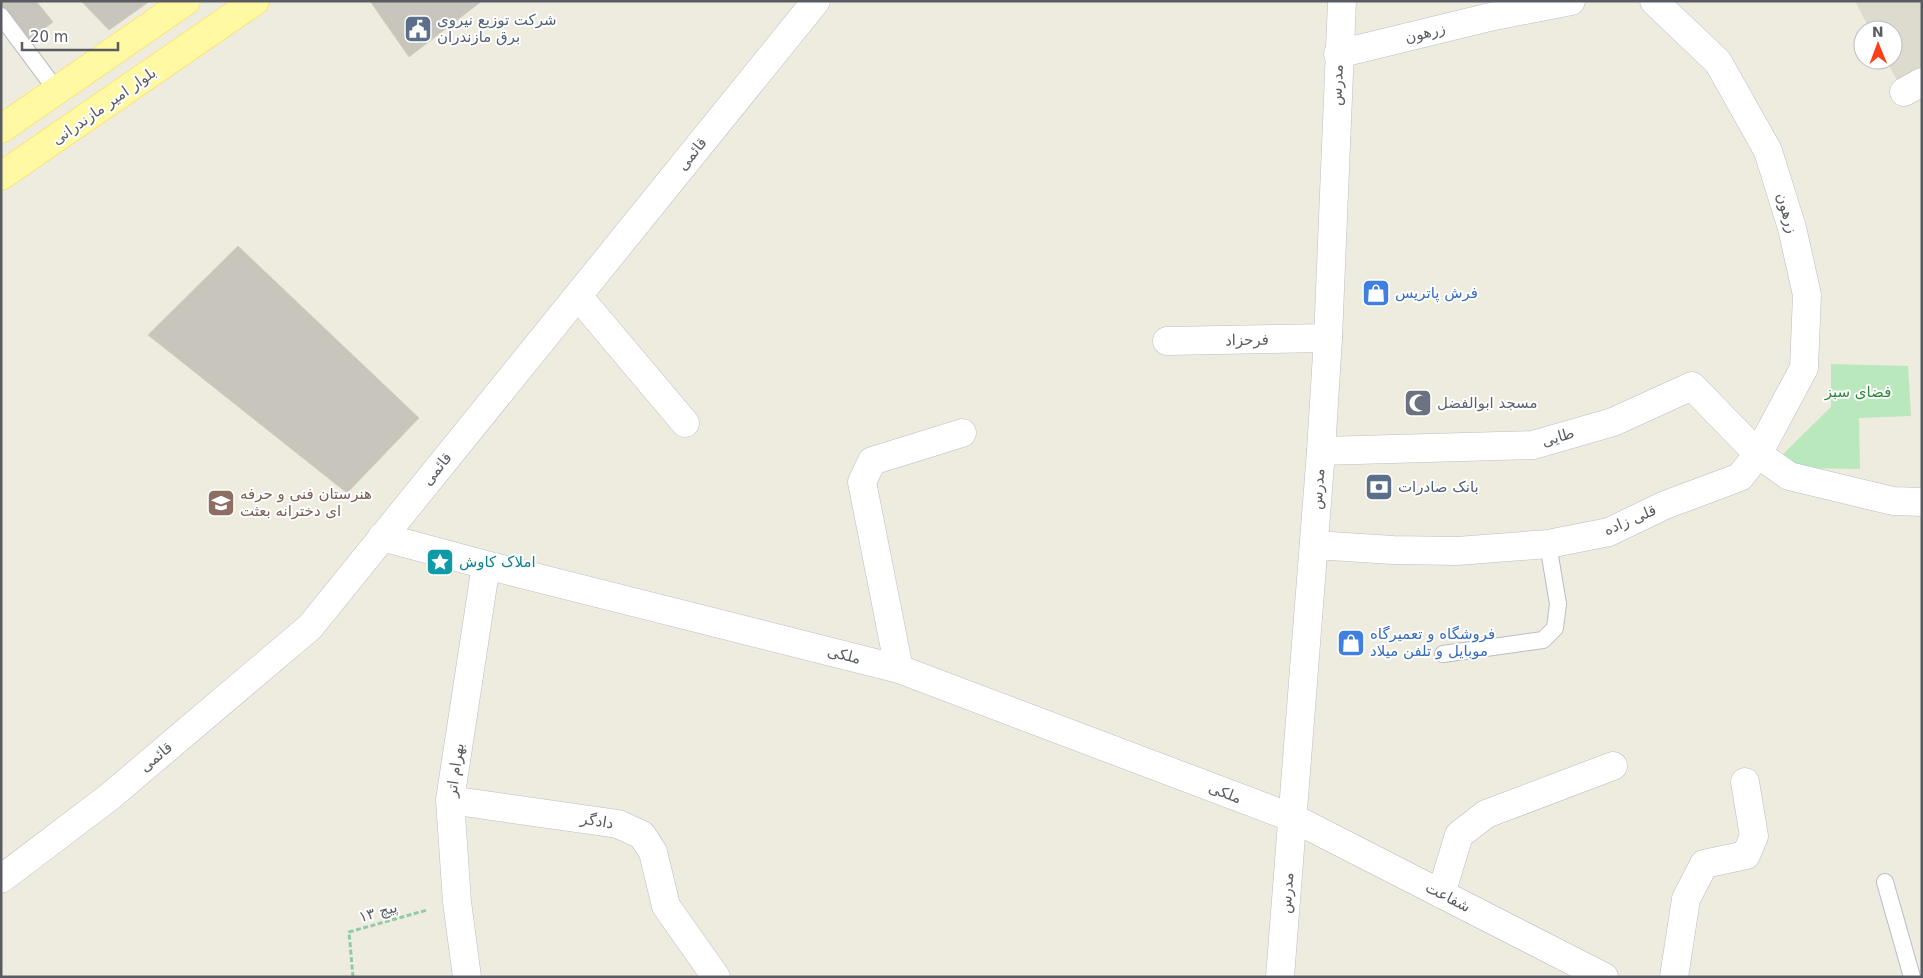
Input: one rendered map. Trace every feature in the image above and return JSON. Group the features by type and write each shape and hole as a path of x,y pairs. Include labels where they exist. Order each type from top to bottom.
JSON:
{"main road":[{"path":"1,129 186,1"},
{"name":"بلوار امیر مازندرانی","path":"1,176 255,1"}],"street":[{"name":"قائمی","path":"1,879 108,798 310,627 816,1"},
{"name":"مدرس","path":"1280,977 1321,452 1328,338 1338,54 1342,1"},
{"name":"زرهون","path":"1338,54 1494,16 1572,1"},
{"name":"زرهون","path":"1654,1 1718,62 1768,151 1792,228 1807,296 1804,368 1758,454"},
{"path":"578,296 686,423"},
{"name":"فرحزاد","path":"1167,341 1328,338"},
{"name":"طایی","path":"1321,452 1534,445 1613,422 1692,386 1758,454"},
{"path":"899,669 862,482 872,462 962,433"},
{"path":"1758,454 1789,476 1893,501 1922,502"},
{"name":"قلی زاده","path":"1314,545 1393,550 1457,551 1548,544 1609,532 1665,505 1740,477 1758,454"},
{"name":"ملکی","path":"382,536 486,565 899,669 1292,818"},
{"name":"بهرام اتر","path":"467,977 457,902 450,800 486,565"},
{"path":"1441,894 1459,835 1472,824 1486,814 1613,766"},
{"path":"1674,977 1686,899 1704,864 1746,855 1754,836 1745,782"},
{"name":"دادگر","path":"450,800 618,824 642,835 653,852 666,906 716,977"},
{"name":"شفاعت","path":"1292,818 1604,977"}],"lane":[{"path":"1,16 57,91"},
{"path":"1444,654 1543,640 1555,628 1558,604 1548,544"},
{"path":"1885,882 1912,977"}],"path":[{"name":"۱۳ پیچ","path":"353,977 349,932 457,902"}],"shaded area":[{"path":"1855,1 1922,1 1922,71 1899,84 1891,70 1903,70 1903,20 1865,20"}],"green space":[{"name":"فضای سبز","path":"1831,364 1908,366 1911,416 1859,418 1860,469 1791,468 1783,454 1831,407"}],"building":[{"path":"1,1 36,1 53,22 24,44 1,13"},
{"path":"81,1 150,1 109,30"},
{"name":"شرکت توزیع نیروی برق مازندران","path":"370,1 482,1 409,57"},
{"path":"238,246 419,418 347,493 148,335"}],"place":[{"name":"شرکت توزیع نیروی برق مازندران","path":"418,29"},
{"name":"فرش پاتریس","path":"1376,293"},
{"name":"مسجد ابوالفضل","path":"1418,403"},
{"name":"بانک صادرات","path":"1379,487"},
{"name":"هنرستان فنی و حرفه ای دخترانه بعثت","path":"221,503"},
{"name":"املاک کاوش","path":"440,562"},
{"name":"فروشگاه و تعمیرگاه موبایل و تلفن میلاد","path":"1351,643"}]}
